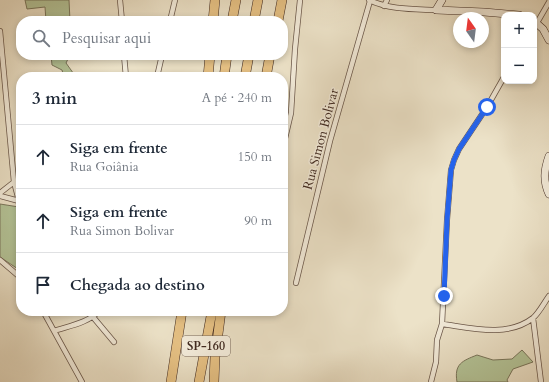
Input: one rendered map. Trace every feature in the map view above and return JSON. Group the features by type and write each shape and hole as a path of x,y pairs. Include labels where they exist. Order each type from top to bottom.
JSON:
{"highway":[{"path":"213,16 215,0"},
{"path":"233,16 236,0"},
{"path":"255,16 258,0"},
{"path":"279,16 282,0"},
{"path":"208,72 210,60"},
{"path":"225,72 226,60"},
{"path":"246,72 248,60"},
{"path":"267,72 269,60"},
{"name":"SP-160","path":"171,382 181,316"},
{"name":"SP-160","path":"199,382 211,316"},
{"path":"214,382 215,357 220,316"}],"street":[{"path":"120,0 122,16"},
{"path":"171,16 175,0"},
{"path":"288,123 300,0"},
{"path":"370,0 384,6 415,10 501,13"},
{"name":"Rua Simon Bolivar","path":"296,283 330,141 370,0"},
{"path":"384,6 387,0"},
{"path":"436,10 442,0"},
{"path":"537,21 548,6 549,2"},
{"path":"537,25 543,29 549,40"},
{"path":"0,31 16,191"},
{"path":"124,60 126,72"},
{"path":"158,72 161,60"},
{"path":"431,382 435,367 437,340 442,324 450,178 454,160 459,149 487,107 501,82"},
{"path":"549,156 545,171 545,180 549,194"},
{"path":"14,182 0,194 16,200"},
{"path":"0,260 16,274"},
{"path":"442,324 482,330 497,330 521,325 533,318 549,296"},
{"path":"46,316 82,382"},
{"path":"54,331 93,317 114,342"},
{"path":"533,318 541,382"}],"green space":[{"path":"25,0 69,0 70,16 46,16 45,7 27,9"},
{"path":"52,60 68,60 66,63 72,72 63,72 62,70 52,65"},
{"path":"0,204 16,207 16,268 0,257"},
{"path":"522,350 533,362 513,369 507,380 508,382 457,382 456,376 458,367 467,359 477,355 493,360 512,359"}],"route":[{"path":"444,296 447,220 451,170 459,149 487,107"}]}
